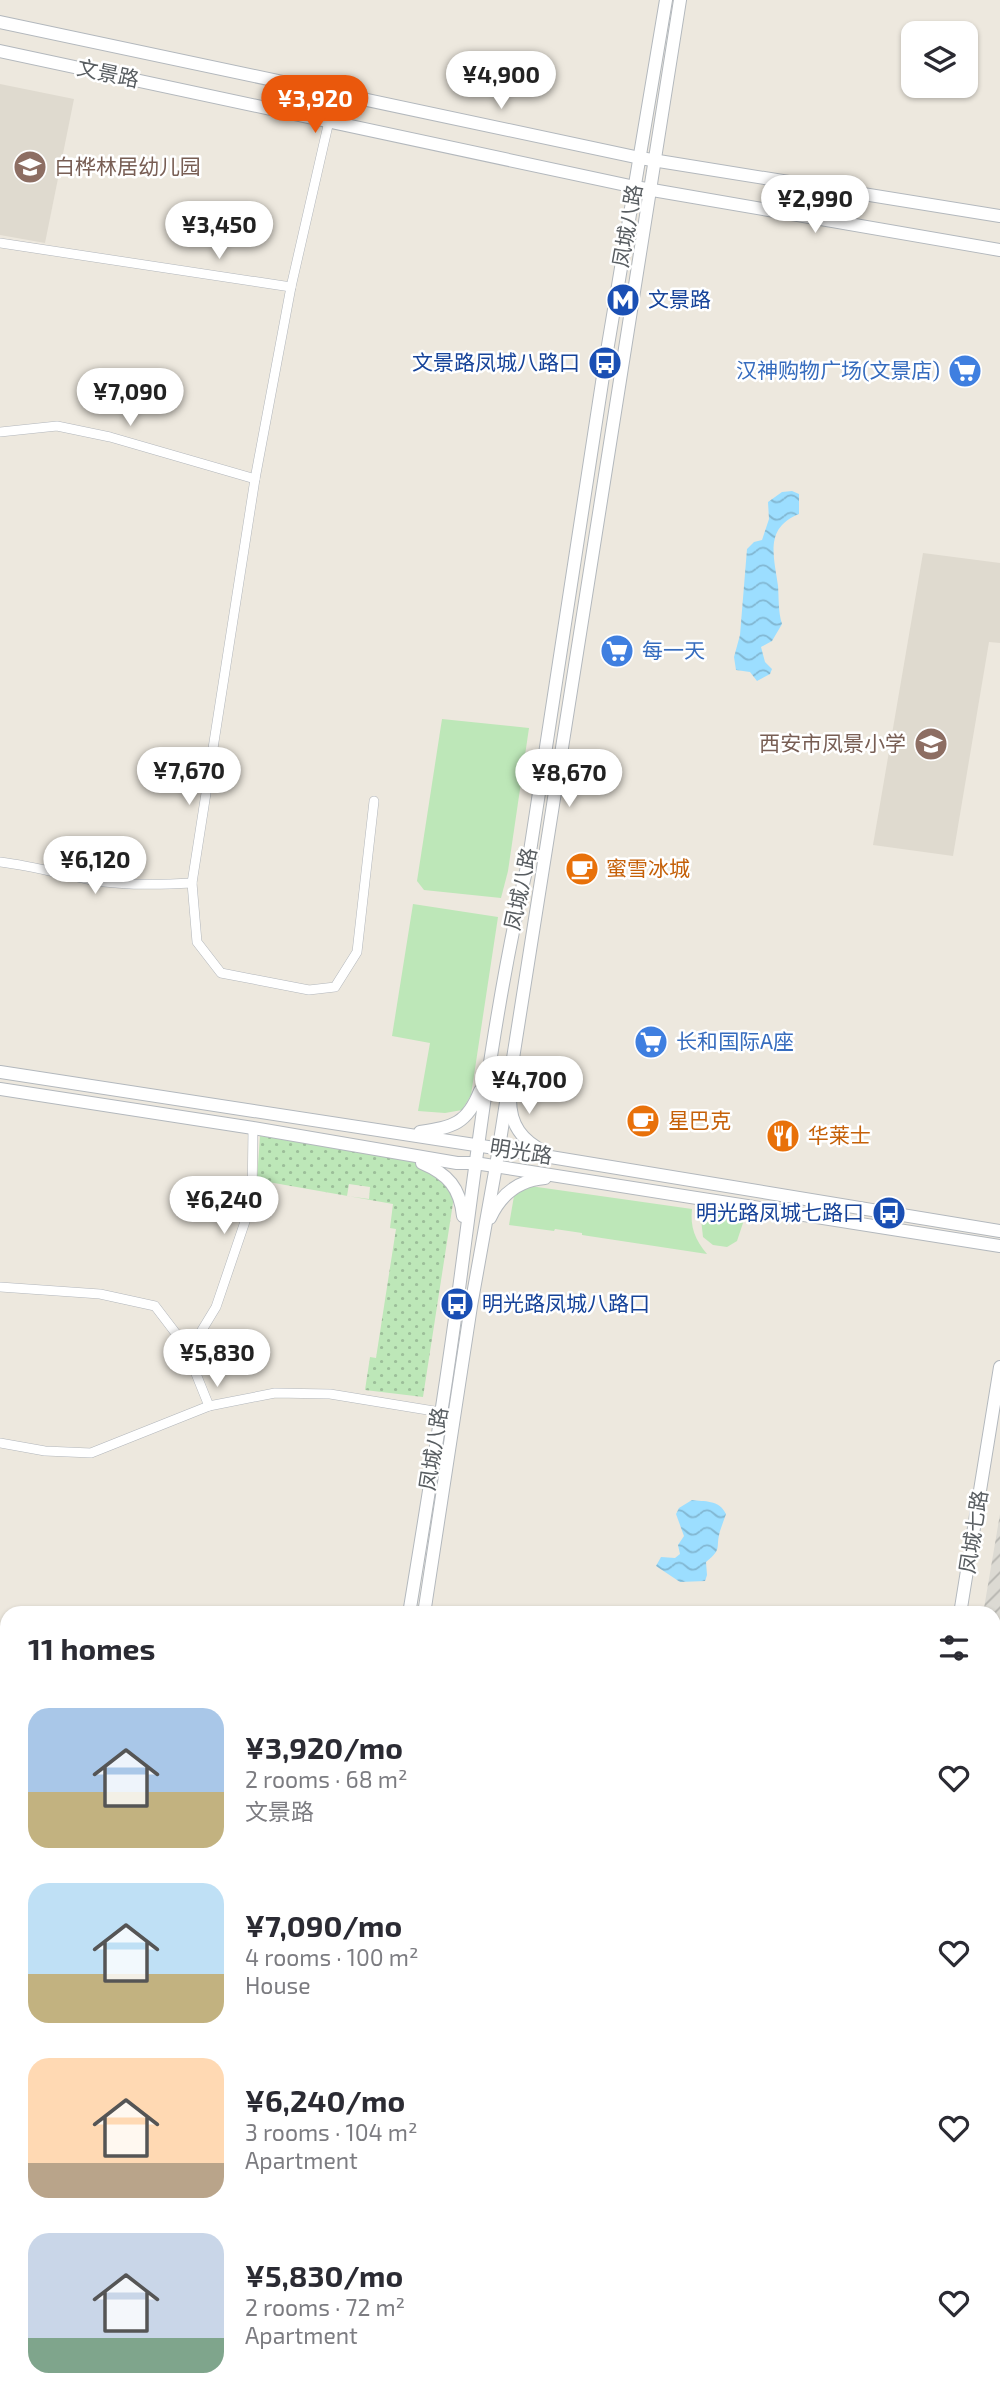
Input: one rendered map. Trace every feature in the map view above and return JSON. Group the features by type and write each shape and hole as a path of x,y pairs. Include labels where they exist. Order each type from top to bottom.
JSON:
{"main road":[{"name":"凤城八路","path":"410,1606 489,1068 513,926 529,858 605,363 666,0"},
{"name":"凤城八路","path":"425,1606 680,0"},
{"name":"文景路","path":"0,22 640,158 1000,216"},
{"name":"文景路","path":"0,51 635,187 1000,250"},
{"path":"406,1134 440,1129 463,1120 474,1106 489,1068"},
{"path":"510,1069 510,1104 514,1125 536,1148 562,1159"},
{"name":"明光路","path":"0,1072 498,1148 1000,1231"},
{"name":"明光路","path":"0,1090 1000,1246"},
{"path":"403,1154 442,1172 453,1183 462,1201 465,1235"},
{"path":"483,1238 492,1214 510,1190 522,1182 560,1176"},
{"name":"凤城七路","path":"961,1606 1000,1367"}],"street":[{"path":"329,121 291,287 255,479 192,883 197,942 221,973 309,990 335,988 357,952 374,802"},
{"path":"0,243 291,287"},
{"path":"0,432 57,426 110,437 255,479"},
{"path":"0,862 31,866 95,881 158,885 192,883"},
{"path":"184,1344 199,1335 216,1307 252,1201 253,1128"},
{"path":"0,1287 100,1294 155,1306 184,1344 209,1406"},
{"path":"0,1443 45,1451 91,1453 209,1406 275,1393 330,1394 440,1412"}],"shaded area":[{"name":"白桦林居幼儿园","path":"0,84 74,99 45,243 0,235"},
{"name":"西安市凤景小学","path":"923,553 1000,563 1000,643 989,642 953,856 873,845"},
{"path":"1000,1514 1000,1606 984,1606"}],"green space":[{"path":"442,719 529,728 508,871 501,898 424,890 417,881"},
{"path":"413,904 498,917 471,1095 462,1110 445,1113 418,1111 430,1043 392,1036"},
{"path":"260,1136 427,1162 454,1181 453,1203 423,1397 365,1390 370,1357 376,1358 396,1229 390,1228 393,1204 350,1196 369,1199 370,1187 349,1184 347,1196 257,1180"},
{"path":"530,1186 692,1209 694,1233 707,1254 555,1229 509,1225 514,1196"},
{"path":"700,1210 745,1217 737,1241 727,1247 713,1245 703,1237"}],"water":[{"path":"792,491 799,494 799,514 780,527 774,544 782,624 772,641 761,647 765,662 772,669 770,674 757,681 750,672 736,670 734,657 740,635 747,549 754,542 762,540 769,519 768,502 782,492"},
{"path":"692,1500 715,1504 726,1514 717,1551 706,1562 705,1581 680,1582 656,1566 661,1557 675,1558 680,1554 678,1545 684,1536 676,1514 679,1508"}],"place":[{"name":"白桦林居幼儿园","path":"30,167"},
{"name":"文景路","path":"623,300"},
{"name":"文景路凤城八路口","path":"605,363"},
{"name":"汉神购物广场(文景店)","path":"965,371"},
{"name":"每一天","path":"617,651"},
{"name":"西安市凤景小学","path":"931,744"},
{"name":"蜜雪冰城","path":"582,869"},
{"name":"长和国际A座","path":"651,1042"},
{"name":"星巴克","path":"643,1121"},
{"name":"华莱士","path":"783,1136"},
{"name":"明光路凤城七路口","path":"889,1213"},
{"name":"明光路凤城八路口","path":"457,1304"}]}
